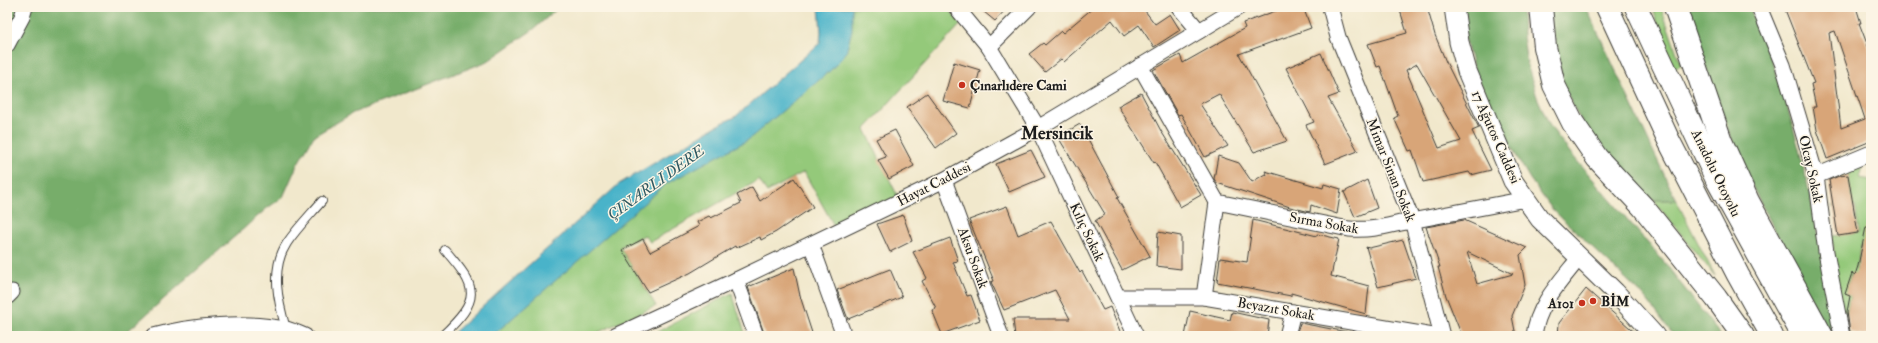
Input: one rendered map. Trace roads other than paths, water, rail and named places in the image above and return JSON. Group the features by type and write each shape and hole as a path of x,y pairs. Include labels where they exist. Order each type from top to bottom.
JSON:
{"highway":[{"path":"1541,7 1545,47 1554,86 1573,123 1597,158 1643,207 1716,298 1743,336"},
{"name":"Anadolu Otoyolu","path":"1607,7 1668,141 1738,275 1772,336"},
{"name":"Anadolu Otoyolu","path":"1636,7 1717,180 1802,336"},
{"path":"1675,7 1721,141 1748,202 1822,336"}],"street":[{"path":"7,44 22,17 25,7"},
{"name":"Kılıç Sokak","path":"956,7 989,47 1038,128 1136,336"},
{"path":"989,47 1029,7"},
{"path":"1179,7 1199,31"},
{"name":"Hayat Caddesi","path":"615,336 736,280 944,180 1038,128 1239,7"},
{"name":"Mimar Sinan Sokak","path":"1330,7 1338,37 1412,220 1442,336"},
{"name":"17 Ağutos Caddesi","path":"1454,7 1459,42 1467,71 1513,181 1540,219 1639,317 1655,336"},
{"name":"Olcay Sokak","path":"1759,7 1783,65 1816,176 1826,252 1842,336"},
{"path":"1140,66 1217,202 1204,297"},
{"path":"1816,176 1871,153"},
{"name":"Aksu Sokak","path":"944,180 1001,336"},
{"name":"Sırma Sokak","path":"1217,202 1349,229 1366,230 1383,228 1412,220 1526,199"},
{"path":"811,244 844,336"},
{"path":"1534,336 1535,325 1540,311 1579,258"},
{"path":"736,280 756,336"},
{"name":"Beyazıt Sokak","path":"1118,297 1204,297 1433,336"},
{"path":"1287,336 1294,312"},
{"path":"154,336 173,330 210,326 255,326 286,329 305,336"}],"lane":[{"path":"286,329 278,301 277,276 280,257 287,243 322,201"},
{"path":"442,336 460,319 469,305 472,293 470,283 462,269 445,250"}],"water":[{"name":"ÇINARLI DERE","path":"819,7 852,7 852,30 846,53 831,70 748,140 666,184 492,336 450,336 619,184 718,125 735,117 820,43 821,32"}],"place":[{"name":"Çınarlıdere Cami","path":"962,85"},
{"name":"BİM","path":"1593,301"},
{"name":"A101","path":"1582,303"}],"district":[{"name":"Mersincik","path":"1057,133"}]}
